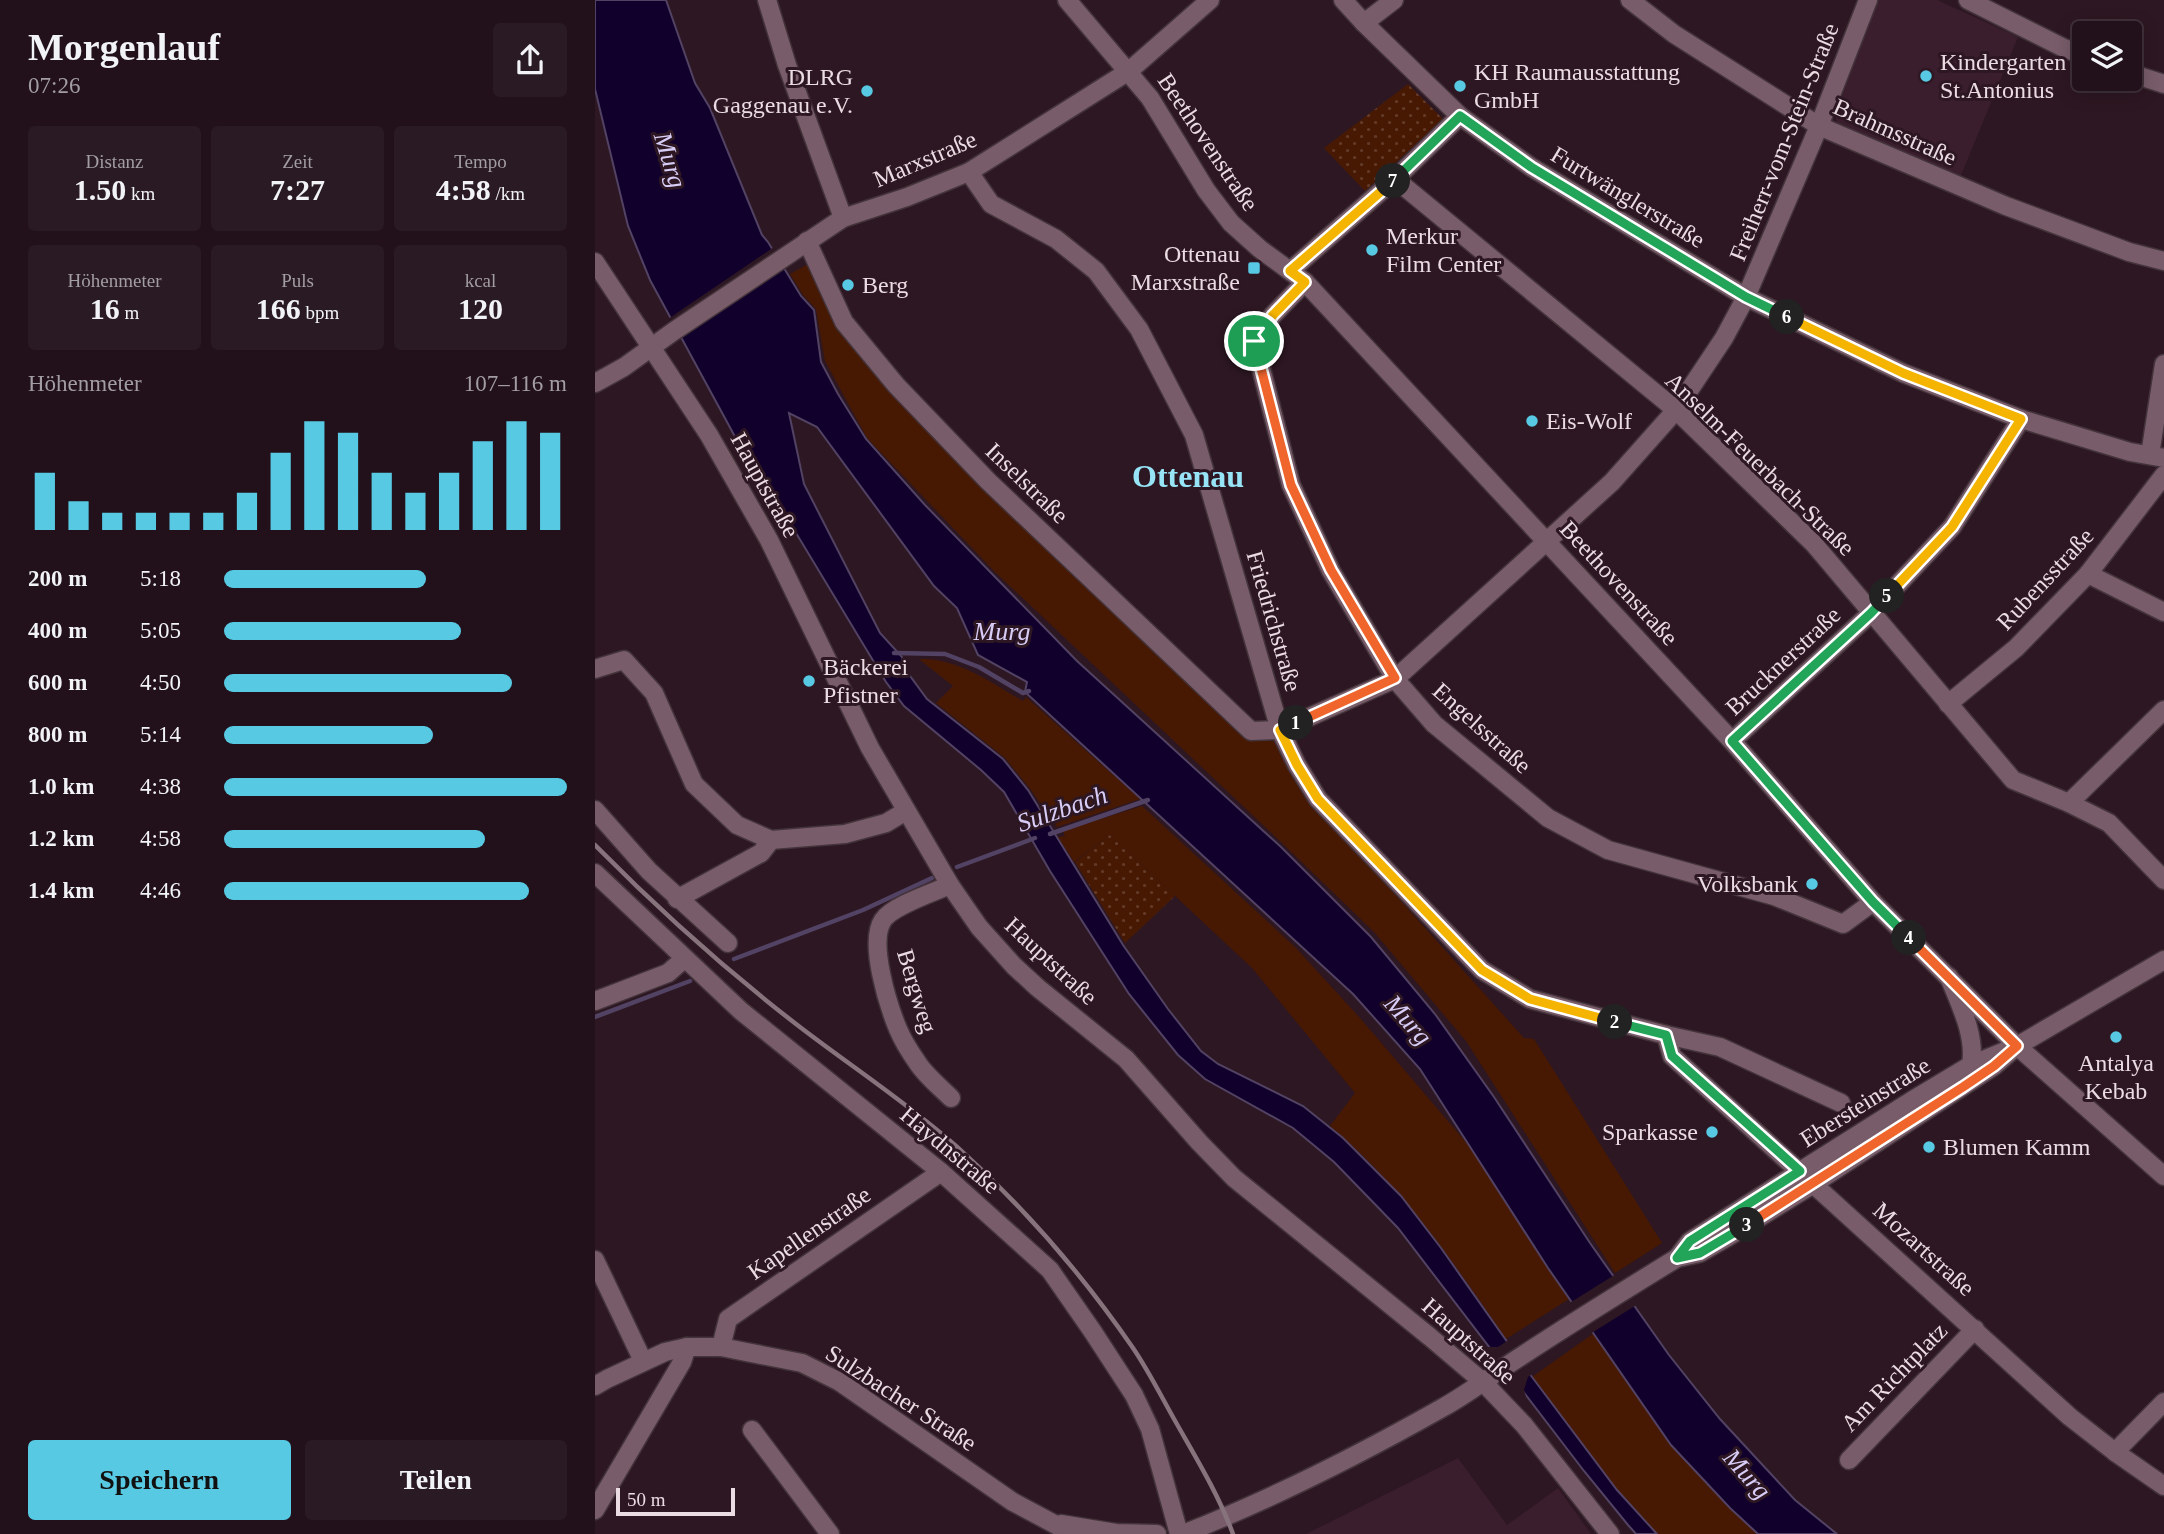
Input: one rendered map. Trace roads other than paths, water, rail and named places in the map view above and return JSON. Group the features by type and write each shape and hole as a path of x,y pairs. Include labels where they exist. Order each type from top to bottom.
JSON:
{"street":[{"path":"767,0 787,65 843,218"},
{"name":"Beethovenstraße","path":"1067,0 1150,98 1206,191 1231,223 1297,277 1732,741 1873,902 2017,1046 2164,1176"},
{"name":"Marxstraße","path":"595,383 624,367 843,218 907,197 969,172 1129,71 1210,0"},
{"name":"Furtwänglerstraße","path":"1343,0 1460,116 1531,167 1746,297 1903,373 2021,419 2130,452 2157,456"},
{"path":"1364,23 1394,0"},
{"name":"Brahmsstraße","path":"1630,0 1674,34 1819,126 2006,206 2129,252 2164,261"},
{"name":"Freiherr-vom-Stein-Straße","path":"1251,731 1280,730 1395,678 1612,482 1675,410 1724,338 1746,297 1819,126 1868,0"},
{"path":"1968,0 2072,51"},
{"path":"2142,77 2164,83"},
{"path":"1297,277 1460,116"},
{"name":"Friedrichstraße","path":"969,172 991,204 1056,239 1096,271 1139,328 1194,435 1280,730 1318,799 1482,970 1530,999 1720,1047 1841,1103"},
{"name":"Anselm-Feuerbach-Straße","path":"1395,179 1675,410 1814,544 2013,779 2109,823 2164,880"},
{"name":"Inselstraße","path":"807,241 844,322 896,385 988,481 1251,731"},
{"name":"Hauptstraße","path":"595,261 709,435 769,540 870,748 950,885 979,927 1014,966 1126,1059 1234,1178 1483,1382 1524,1425 1610,1534"},
{"name":"Engelsstraße","path":"1297,277 1254,341 1291,485 1331,570 1395,678 1434,724 1548,818 1608,850 1774,896 1843,924 1873,902"},
{"path":"2157,456 2164,364"},
{"name":"Brucknerstraße","path":"1732,741 1871,613 1952,527 2021,419"},
{"name":"Rubensstraße","path":"1948,704 2016,648 2088,574 2164,475"},
{"path":"2088,574 2164,612"},
{"path":"595,669 624,660 654,693 694,784 737,825 771,840 845,834 886,823 906,811"},
{"path":"2069,803 2164,710"},
{"path":"595,810 649,871 728,943"},
{"path":"677,899 761,853 771,840"},
{"name":"Haydnstraße","path":"595,873 741,1011 941,1172 1050,1270 1134,1395 1150,1429 1181,1534"},
{"name":"Bergweg","path":"950,885 903,905 884,918 879,929 878,961 898,1030 919,1066 951,1098"},
{"path":"595,1002 668,973 684,959"},
{"name":"Ebersteinstraße","path":"1677,1258 1690,1241 1882,1118 1972,1065 2017,1046 2164,960"},
{"path":"1949,977 1969,1030 1972,1065"},
{"name":"Mozartstraße","path":"1666,1035 1672,1056 2070,1417 2164,1486"},
{"name":"Ebersteinstraße","path":"1483,1382 1677,1258 1700,1253 1815,1184 1994,1066 2017,1046"},
{"name":"Kapellenstraße","path":"721,1347 728,1319 941,1172"},
{"path":"595,1260 643,1361"},
{"name":"Am Richtplatz","path":"1849,1460 1975,1329"},
{"path":"595,1510 682,1362 687,1347"},
{"name":"Sulzbacher Straße","path":"595,1386 664,1352 687,1347 721,1347 802,1363 840,1382 1013,1502 1073,1534"},
{"path":"1181,1534 1227,1517 1317,1474 1443,1407 1483,1382"},
{"path":"2115,1452 2164,1402"},
{"path":"752,1430 830,1534"},
{"name":"Sulzbacher Straße","path":"1051,1522 1116,1533 1157,1534"}],"water":[{"name":"Murg","path":"595,0 666,0 695,83 710,108 762,235 801,296 814,310 821,362 866,439 925,505 1077,661 1281,847 1371,937 1435,1014 1669,1355 1720,1419 1795,1500 1837,1534 1758,1534 1671,1445 1548,1268 1420,1069 1353,994 1025,692 1027,682 978,655 957,608 934,586 817,427 789,413 804,484 880,633 902,657 905,669 927,699 1003,759 1028,790 1123,945 1201,1051 1218,1064 1303,1106 1343,1138 1401,1196 1617,1490 1657,1534 1636,1534 1628,1525 1398,1228 1334,1162 1293,1128 1205,1079 1178,1055 1129,994 1050,871 1004,792 904,706 886,682 787,518 765,492 650,280 628,226 595,89"}],"waterway":[{"path":"894,653 945,654 979,667 1023,693 1029,691"},
{"name":"Sulzbach","path":"1050,834 1148,800"},
{"name":"Sulzbach","path":"957,867 1035,838"},
{"name":"Sulzbach","path":"734,959 863,910 932,878"},
{"name":"Sulzbach","path":"595,1017 690,981"}],"railway":[{"path":"595,845 718,960 796,1024 937,1130 981,1169 1028,1217 1093,1294 1139,1357 1208,1479 1233,1534"}],"place":[{"name":"Kindergarten St.Antonius","path":"1926,76"},
{"name":"KH Raumausstattung GmbH","path":"1460,86"},
{"name":"DLRG Gaggenau e.V.","path":"867,91"},
{"name":"Merkur Film Center","path":"1372,250"},
{"name":"Ottenau Marxstraße","path":"1254,268"},
{"name":"Berg","path":"848,285"},
{"name":"Eis-Wolf","path":"1532,421"},
{"name":"Bäckerei Pfistner","path":"809,681"},
{"name":"Volksbank","path":"1812,884"},
{"name":"Antalya Kebab","path":"2116,1037"},
{"name":"Sparkasse","path":"1712,1132"},
{"name":"Blumen Kamm","path":"1929,1147"}],"district":[{"name":"Ottenau","path":"1188,476"}]}
